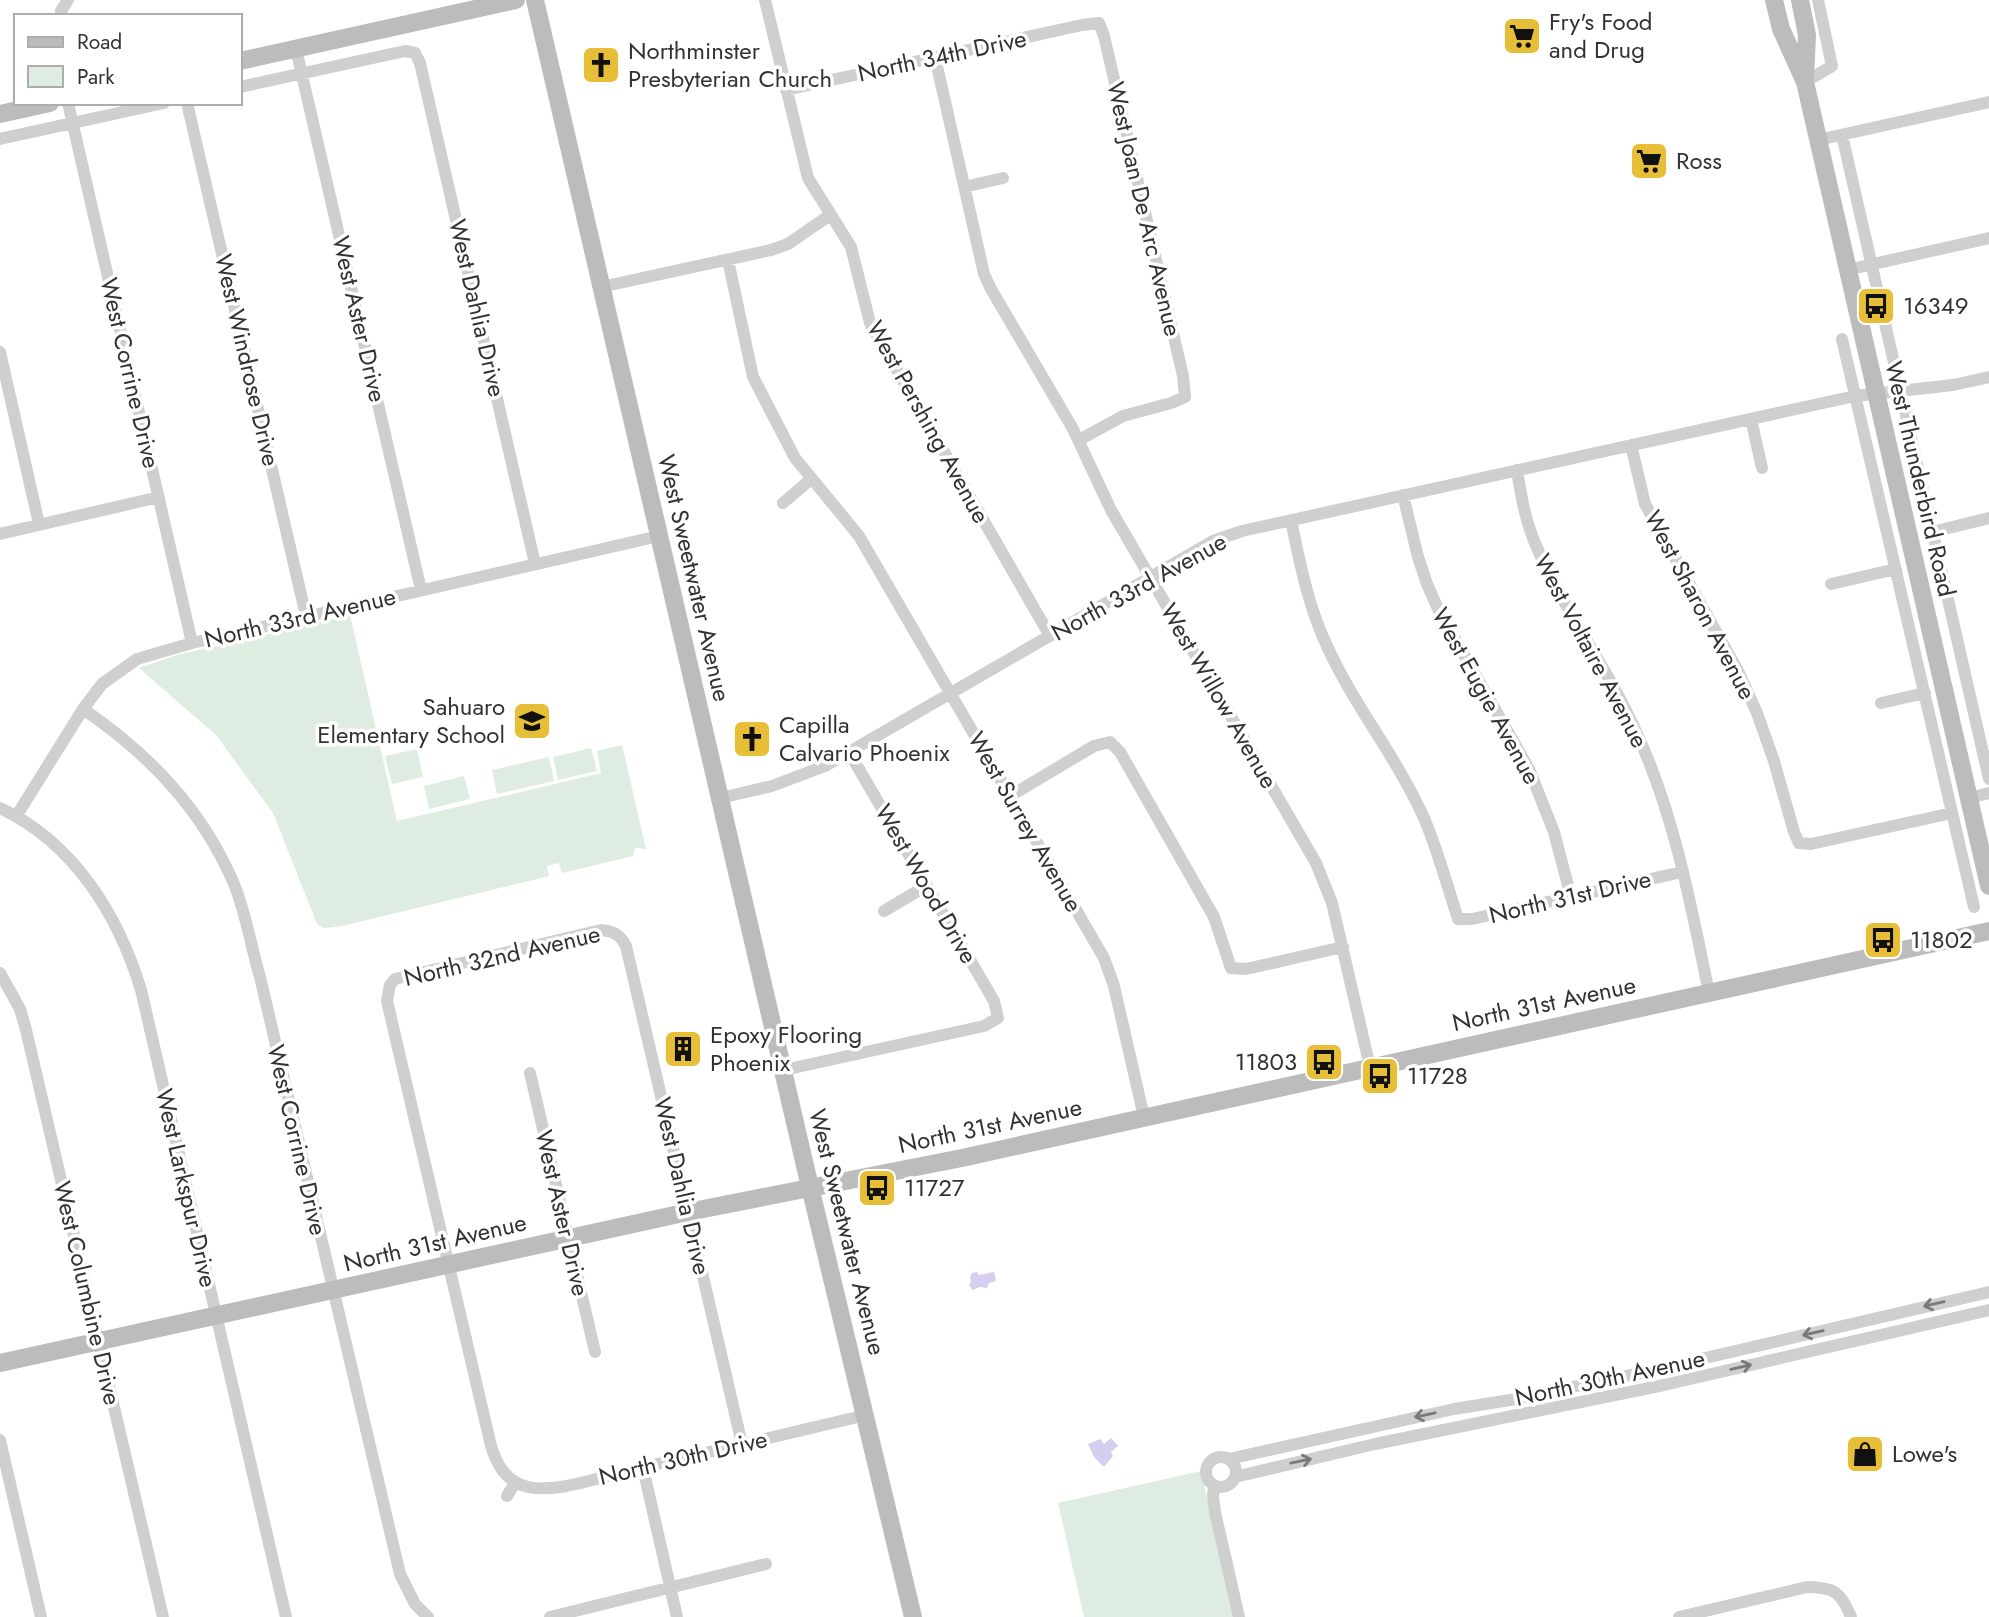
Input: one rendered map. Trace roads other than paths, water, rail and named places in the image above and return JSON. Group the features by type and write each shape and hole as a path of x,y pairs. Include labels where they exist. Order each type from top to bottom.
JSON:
{"street":[{"path":"242,61 516,0"},
{"name":"West Sweetwater Avenue","path":"534,0 913,1617"},
{"name":"West Pershing Avenue","path":"765,0 808,178 851,247 873,331 1051,636"},
{"name":"West Thunderbird Road","path":"1774,0 1781,29 1805,82 1989,886"},
{"name":"West Thunderbird Road","path":"1800,0 1807,35 1805,82"},
{"path":"1805,82 1832,66 1818,0"},
{"name":"North 34th Drive","path":"786,90 1099,23"},
{"name":"West Joan De Arc Avenue","path":"1079,440 1123,416 1185,397 1177,349 1099,23"},
{"name":"West Aster Drive","path":"296,49 421,590"},
{"name":"West Dahlia Drive","path":"302,73 405,51 415,53 420,63 535,564"},
{"name":"West Willow Avenue","path":"935,57 984,274 1079,440 1106,500 1316,863 1332,903 1370,1068"},
{"path":"242,87 302,73"},
{"path":"1818,140 1989,102"},
{"path":"0,114 41,105"},
{"name":"West Corrine Drive","path":"68,105 192,643"},
{"path":"0,139 155,105"},
{"name":"West Windrose Drive","path":"187,105 306,616"},
{"name":"West Thunderbird Road","path":"1842,135 1989,779"},
{"path":"964,187 1003,178"},
{"path":"601,287 728,260 788,244 830,215"},
{"path":"1847,270 1989,238"},
{"name":"West Surrey Avenue","path":"728,260 753,377 783,437 811,479 859,536 1111,972 1144,1117"},
{"name":"West Thunderbird Road","path":"1842,339 1974,907"},
{"path":"0,352 39,524"},
{"name":"North 33rd Avenue","path":"720,798 772,786 808,773 849,752 1213,541 1242,531 1855,396 1899,393 1989,377"},
{"path":"1751,419 1762,468"},
{"name":"West Sharon Avenue","path":"1631,445 1645,504 1738,671 1757,713 1799,844 1811,844 1952,813"},
{"name":"West Voltaire Avenue","path":"1517,470 1535,543 1612,681 1658,782 1682,872 1709,993"},
{"path":"783,503 811,479"},
{"name":"West Eugie Avenue","path":"1403,495 1427,584 1439,611 1529,769 1554,832 1571,897"},
{"path":"0,534 159,498"},
{"path":"1932,532 1989,518"},
{"name":"North 31st Drive","path":"1291,520 1308,594 1323,637 1341,675 1423,818 1458,919 1472,919 1682,872"},
{"name":"North 33rd Avenue","path":"17,815 83,709 102,684 132,662 192,643 659,536"},
{"path":"1830,584 1896,569"},
{"path":"1881,703 1925,693"},
{"name":"West Corrine Drive","path":"83,709 156,766 198,817 234,886 260,977 400,1574 415,1604 428,1617"},
{"path":"1010,796 1094,746 1110,742 1120,752 1214,917 1231,968 1246,969 1343,947"},
{"name":"West Wood Drive","path":"784,1070 984,1026 998,1018 994,1001 849,752"},
{"path":"1969,798 1989,793"},
{"name":"West Larkspur Drive","path":"0,808 17,815 44,833 94,890 120,930 131,958 141,990 286,1617"},
{"path":"884,911 926,886"},
{"name":"North 32nd Avenue","path":"449,1265 387,1001 390,985 403,976 601,930 615,932"},
{"name":"North 31st Avenue","path":"0,1363 688,1212 925,1166 1989,931"},
{"name":"West Dahlia Drive","path":"615,932 626,946 742,1444"},
{"name":"West Columbine Drive","path":"0,973 20,1009 26,1030 163,1617"},
{"name":"West Aster Drive","path":"530,1073 595,1352"},
{"path":"449,1265 491,1446 499,1467 514,1483 507,1496"},
{"name":"North 30th Avenue","path":"1989,1292 1645,1372 1444,1411 1229,1459 1217,1457 1208,1464 1207,1476 1214,1485 1228,1484 1235,1477 1374,1444 1664,1385 1989,1310"},
{"name":"North 30th Drive","path":"514,1483 528,1487 556,1487 866,1415"},
{"path":"0,1440 41,1617"},
{"path":"1229,1459 1235,1467 1235,1477"},
{"path":"643,1468 677,1617"},
{"path":"1214,1485 1215,1512 1239,1617"},
{"path":"550,1617 766,1564"},
{"path":"1679,1617 1807,1587 1835,1590 1851,1617"}],"place":[{"name":"Fry's Food and Drug","path":"1522,36"},
{"name":"Northminster Presbyterian Church","path":"601,65"},
{"name":"Ross","path":"1649,161"},
{"name":"16349","path":"1876,306"},
{"name":"Sahuaro Elementary School","path":"532,721"},
{"name":"Capilla Calvario Phoenix","path":"752,739"},
{"name":"11802","path":"1883,940"},
{"name":"Epoxy Flooring Phoenix","path":"683,1049"},
{"name":"11803","path":"1324,1062"},
{"name":"11728","path":"1380,1076"},
{"name":"11727","path":"877,1188"},
{"name":"Lowe's","path":"1865,1454"}]}
